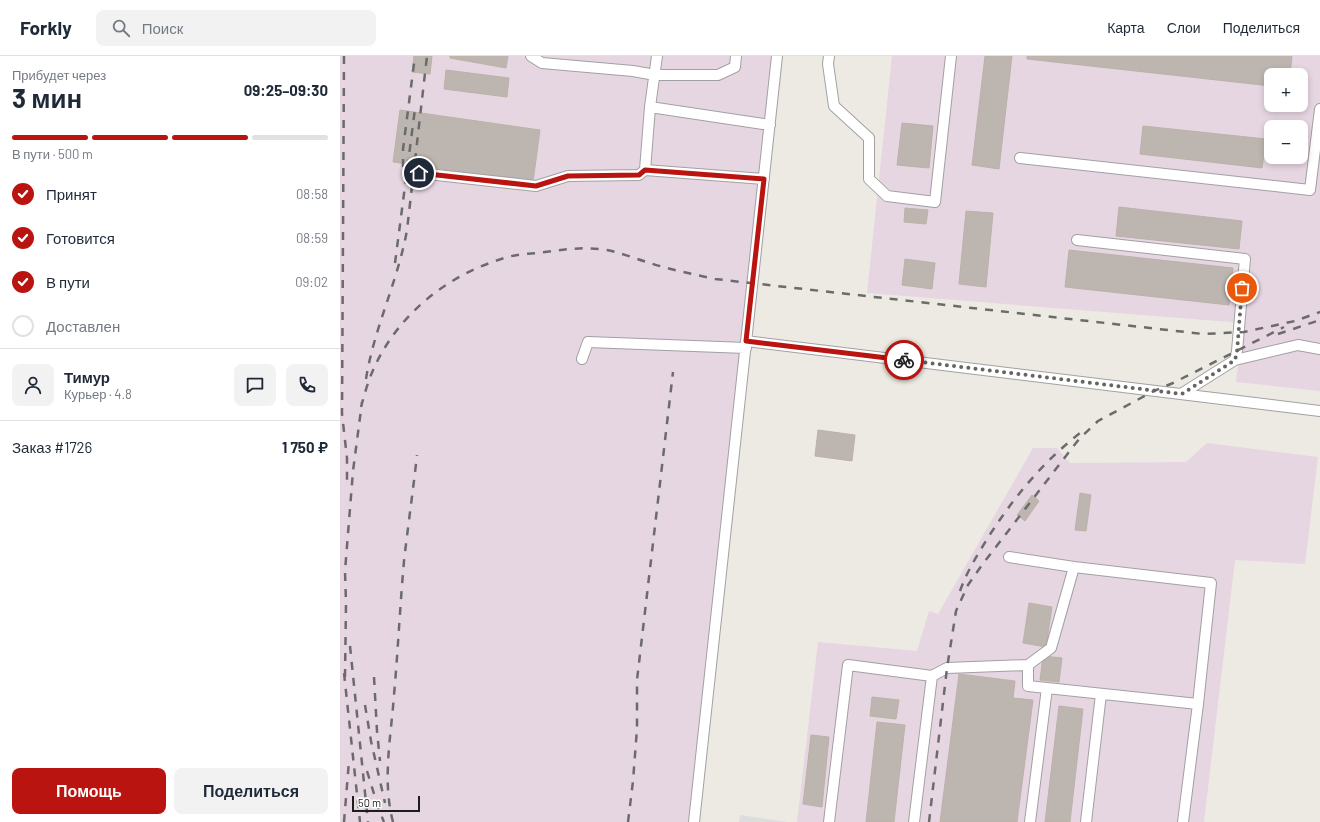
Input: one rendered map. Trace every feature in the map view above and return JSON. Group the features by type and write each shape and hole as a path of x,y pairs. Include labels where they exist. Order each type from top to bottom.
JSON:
{"street":[{"path":"531,56 542,62 633,71 655,76 718,75 735,67 736,56"},
{"path":"645,170 650,107 657,56"},
{"path":"694,822 777,56"},
{"path":"829,56 828,64 834,106 869,138 869,179 887,196 935,202 951,56"},
{"path":"650,107 770,125"},
{"path":"1020,158 1310,190 1320,109"},
{"path":"419,173 536,186 568,176 639,175 645,170 764,179"},
{"path":"1077,240 1245,259 1237,352 1235,360"},
{"path":"582,359 588,342 746,345 1320,410"},
{"path":"1182,394 1235,360 1298,345 1320,349"},
{"path":"1009,557 1074,567 1211,583 1183,822"},
{"path":"829,822 848,665 932,676 947,668 1028,665 1051,648 1074,567"},
{"path":"1028,665 1028,686 1198,704"},
{"path":"914,822 932,676"},
{"path":"1030,822 1047,688"},
{"path":"1086,822 1101,694"}],"shaded area":[{"path":"340,56 776,56 694,822 340,822"},
{"path":"892,56 1320,56 1320,391 1236,382 1243,323 867,293"},
{"path":"1207,443 1318,457 1305,564 1235,560 1204,822 797,822 818,642 917,651 929,611 938,614 1033,448 1057,448 1070,463 1186,462"},
{"path":"740,815 787,822 739,822"}],"building":[{"path":"414,56 432,56 430,74 412,72"},
{"path":"450,56 508,56 506,68 450,58"},
{"path":"985,56 1012,56 999,169 972,165"},
{"path":"1027,56 1292,56 1291,68 1264,68 1264,85 1027,59"},
{"path":"446,70 509,78 507,97 444,89"},
{"path":"400,110 540,130 533,182 393,162"},
{"path":"902,123 933,126 929,168 897,165"},
{"path":"1143,126 1264,139 1262,168 1140,154"},
{"path":"1119,207 1242,221 1239,249 1116,236"},
{"path":"905,208 928,210 926,224 904,222"},
{"path":"966,211 993,213 986,287 959,284"},
{"path":"1069,250 1233,268 1229,305 1065,287"},
{"path":"905,259 935,263 932,289 902,285"},
{"path":"818,430 855,435 852,461 815,456"},
{"path":"1080,493 1091,495 1086,531 1075,530"},
{"path":"1032,495 1039,501 1025,521 1017,515"},
{"path":"1029,603 1052,607 1046,647 1023,643"},
{"path":"1043,656 1062,658 1059,682 1040,680"},
{"path":"959,674 1015,681 1013,698 1033,700 1017,822 940,822"},
{"path":"872,697 899,700 896,719 870,716"},
{"path":"1059,706 1083,709 1070,822 1045,822"},
{"path":"877,722 905,725 894,822 866,822"},
{"path":"811,735 829,737 822,807 803,804"}],"railway":[{"path":"344,56 342,414 347,458 347,481"},
{"path":"403,167 403,149 415,56"},
{"path":"366,379 375,341 398,268 407,230 427,56"},
{"path":"395,263 415,109"},
{"path":"361,407 370,379 381,354 394,334 409,316 444,286 464,274 515,255 581,248 607,250 666,268 715,279 1203,334 1244,332 1295,321 1320,312"},
{"path":"1278,334 1320,320"},
{"path":"929,822 947,668 956,611 968,585 982,565 1079,439 1098,421 1154,391 1173,383 1284,327"},
{"path":"628,822 637,729 637,680 673,372"},
{"path":"345,677 345,571 353,471 362,402"},
{"path":"960,591 966,576 989,536 1019,494 1042,468 1066,444 1080,433"},
{"path":"393,822 388,790 388,758 404,561 417,455"},
{"path":"350,646 368,822"},
{"path":"344,673 360,822"},
{"path":"374,677 380,761"},
{"path":"365,705 371,741 385,803"},
{"path":"344,822 349,761"},
{"path":"367,771 384,822"}],"way so far":[{"path":"904,360 1182,394 1235,360 1237,352 1242,288"}],"route":[{"path":"419,173 536,186 568,176 639,175 645,170 764,179 746,341 904,360"}]}
